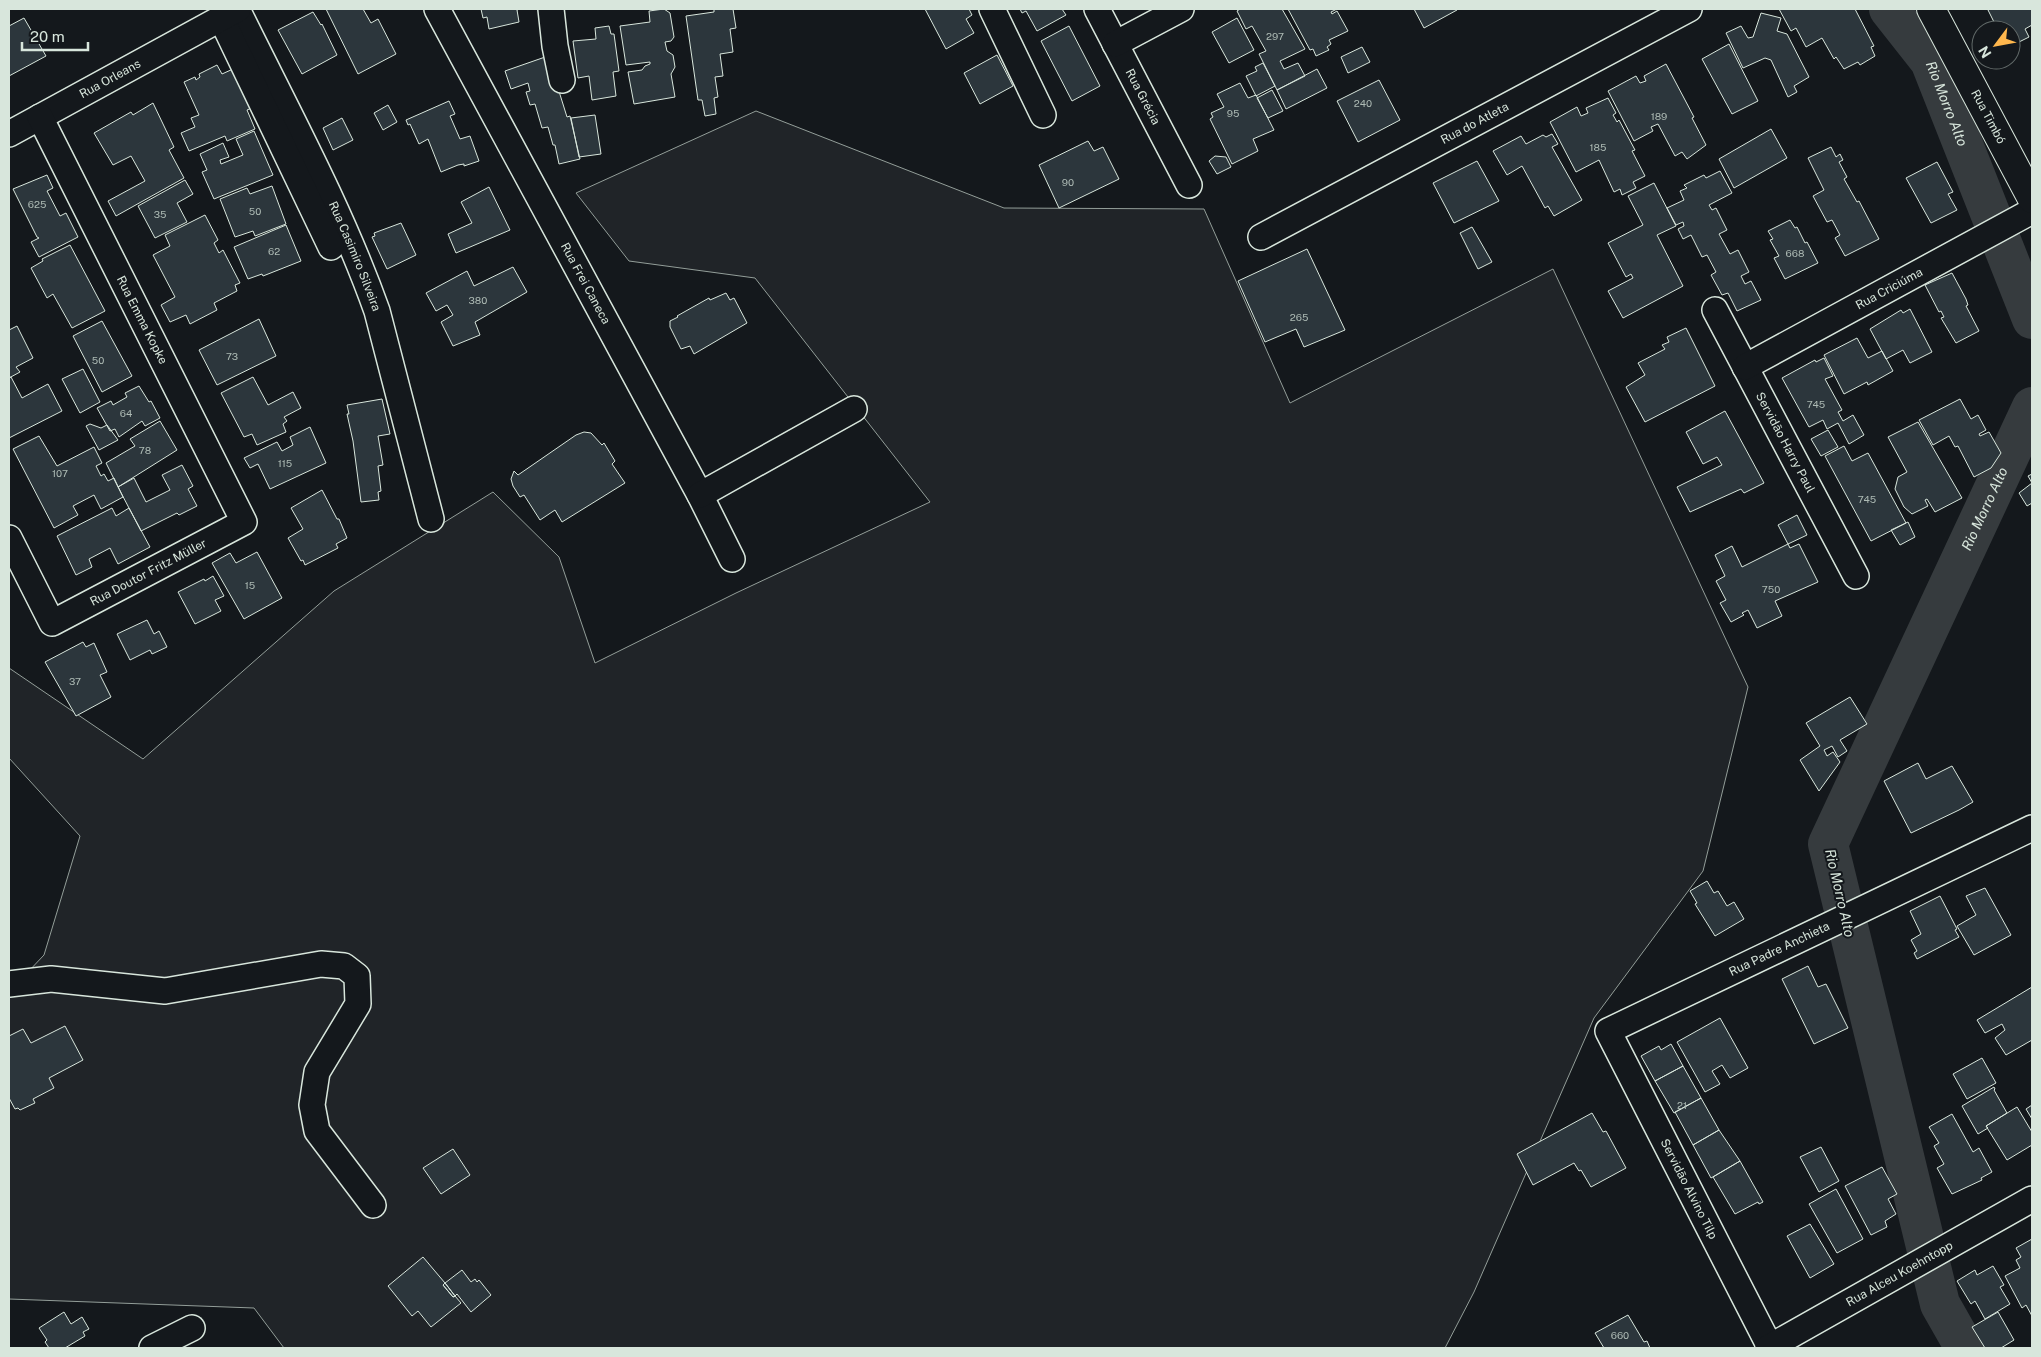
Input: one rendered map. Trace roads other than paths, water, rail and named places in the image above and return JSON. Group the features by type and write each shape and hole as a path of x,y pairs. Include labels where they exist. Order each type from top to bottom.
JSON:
{"main road":[{"name":"Rua Timbó","path":"1931,9 2032,199"}],"street":[{"name":"Rua Frei Caneca","path":"437,9 700,494 732,559"},
{"path":"551,9 554,46 562,80"},
{"path":"992,9 1043,115"},
{"name":"Rua Grécia","path":"1097,9 1189,184"},
{"path":"1115,44 1181,9"},
{"name":"Rua do Atleta","path":"1261,237 1689,9"},
{"path":"232,12 331,247"},
{"name":"Rua Orleans","path":"9,134 232,12"},
{"name":"Rua Casimiro Silveira","path":"232,12 349,239 366,280 377,311 431,518"},
{"name":"Rua Emma Kopke","path":"40,117 244,522"},
{"name":"Rua Criciúma","path":"1745,367 2024,216"},
{"name":"Servidão Harry Paul","path":"1715,310 1856,576"},
{"path":"700,494 854,409"},
{"name":"Rua Doutor Fritz Müller","path":"9,538 52,623 244,522"},
{"name":"Rua Padre Anchieta","path":"1608,1032 2032,828"},
{"path":"9,984 50,979 166,991 321,964 344,966 357,976 358,1004 317,1072 312,1105 317,1132 373,1204"},
{"name":"Servidão Alvino Tilp","path":"1608,1032 1769,1347"},
{"name":"Rua Alceu Koehntopp","path":"1769,1347 2032,1199"},
{"path":"152,1348 192,1328"}],"waterway":[{"name":"Rio Morro Alto","path":"1889,9 1930,61 2032,319"},
{"name":"Rio Morro Alto","path":"1965,1348 1940,1304 1828,844 2032,407"}]}
